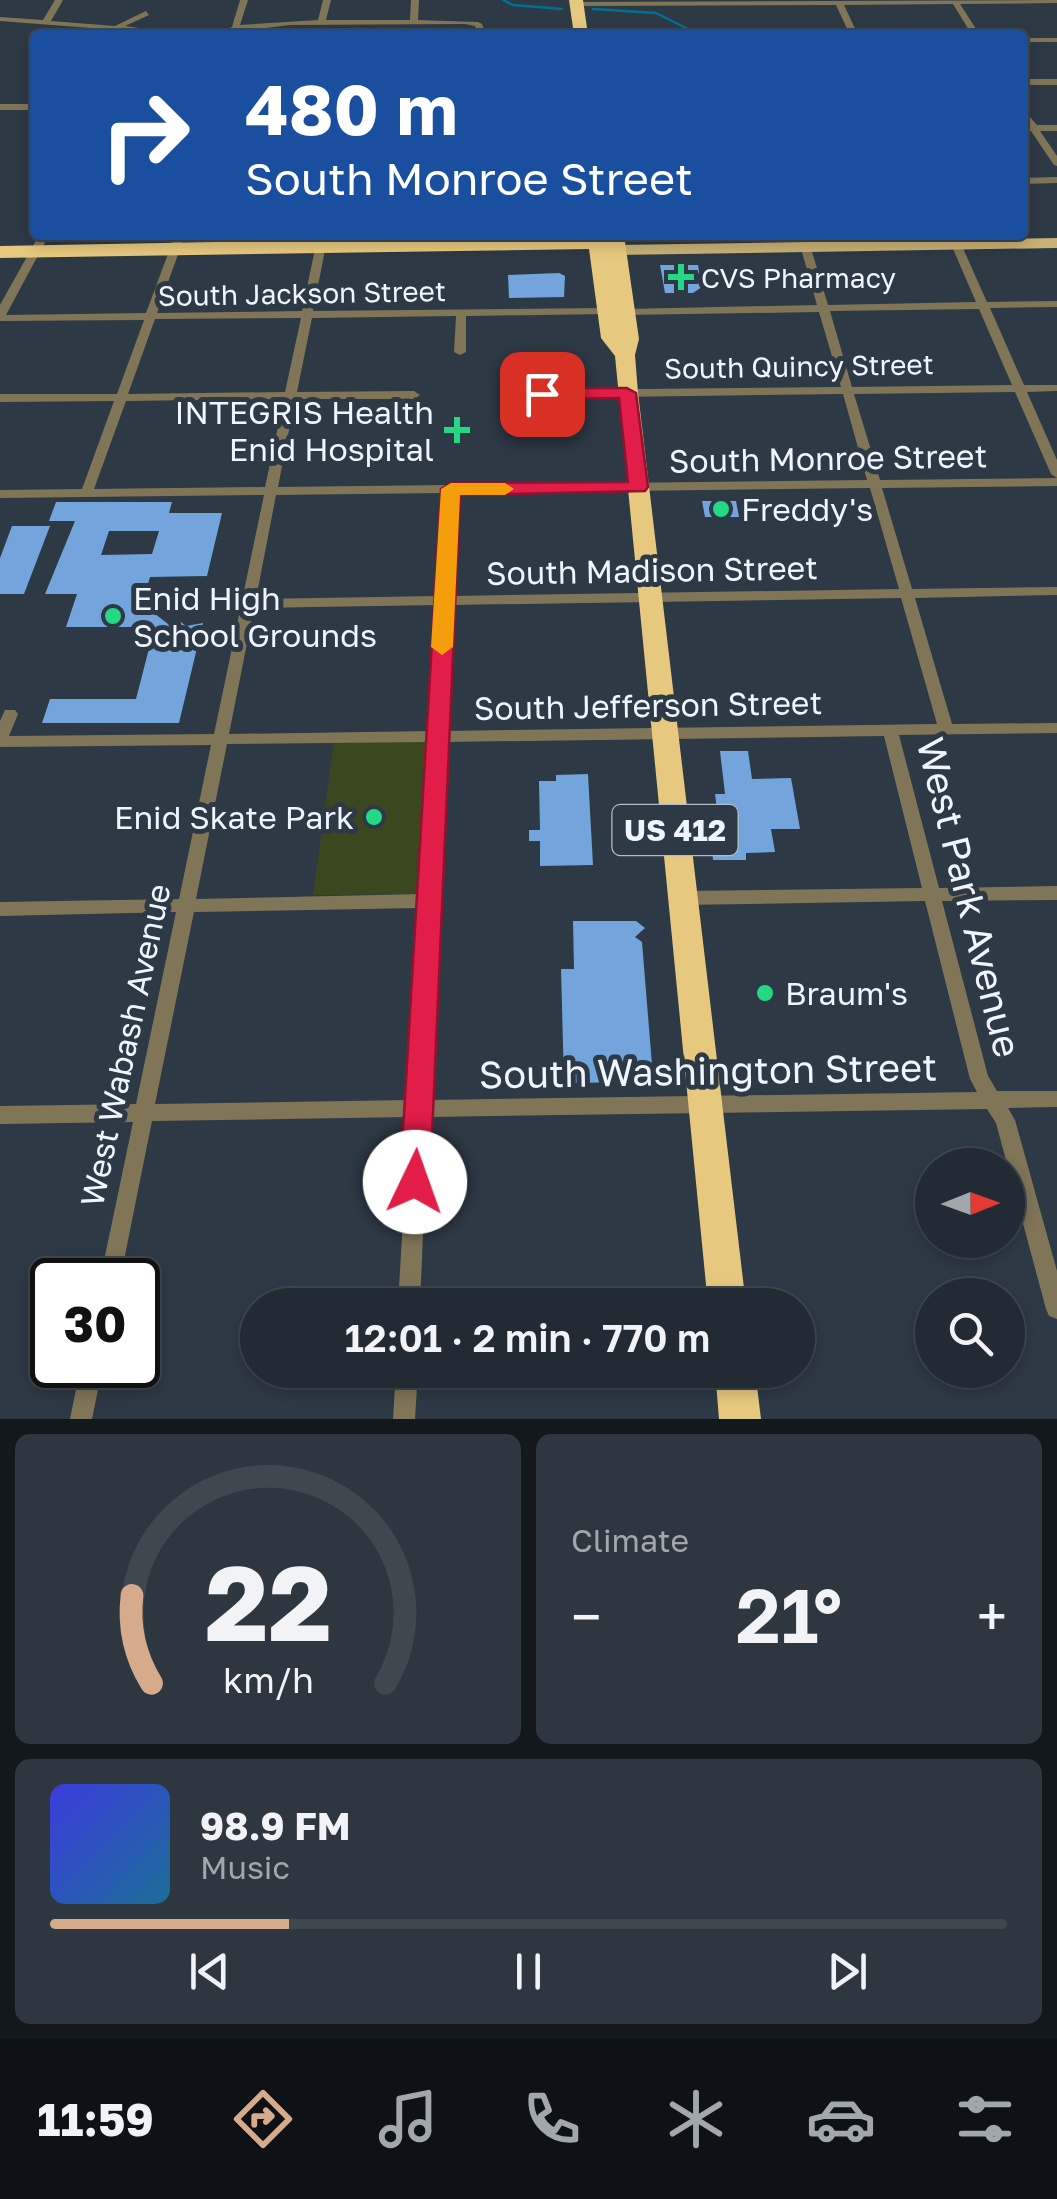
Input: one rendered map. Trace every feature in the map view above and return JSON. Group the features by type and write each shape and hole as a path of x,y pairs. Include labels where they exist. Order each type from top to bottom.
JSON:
{"highway":[{"path":"576,2 579,30"},
{"path":"513,240 522,244"},
{"path":"464,241 498,252 606,243"},
{"path":"0,252 39,244 606,243"},
{"name":"US 412","path":"606,243 615,311 611,338 625,355 725,1288"},
{"path":"736,1388 740,1419"}],"main road":[{"path":"606,243 685,250 693,246 929,240"},
{"path":"980,240 1057,243"}],"street":[{"path":"46,22 59,0"},
{"path":"152,0 146,20 154,30"},
{"path":"235,28 244,0"},
{"path":"322,22 327,0"},
{"path":"414,22 415,0"},
{"path":"839,1 852,30"},
{"path":"954,1 973,30"},
{"path":"576,2 1057,1"},
{"path":"113,30 146,13"},
{"path":"0,20 132,30"},
{"path":"230,30 322,22 478,24 480,30"},
{"path":"386,30 387,22"},
{"path":"288,30 290,23"},
{"path":"1028,40 1057,40"},
{"path":"1028,82 1057,82"},
{"path":"0,107 30,107"},
{"path":"1028,128 1057,128"},
{"path":"1028,128 1057,163"},
{"path":"1028,180 1057,180"},
{"path":"954,240 1057,474"},
{"name":"West Wabash Avenue","path":"115,1258 322,242"},
{"path":"87,492 177,243"},
{"path":"0,317 39,244"},
{"name":"West Park Avenue","path":"805,245 946,728"},
{"name":"South Jackson Street","path":"0,317 1057,304"},
{"path":"460,352 461,314"},
{"name":"South Quincy Street","path":"542,394 1057,388"},
{"path":"0,398 414,395"},
{"name":"South Monroe Street","path":"0,494 1057,482"},
{"path":"411,1288 451,489"},
{"name":"South Madison Street","path":"248,604 1057,591"},
{"path":"0,742 10,714"},
{"name":"West Park Avenue","path":"890,728 979,1079 1004,1120 1057,1309"},
{"name":"South Jefferson Street","path":"0,742 1057,728"},
{"path":"682,898 1057,893"},
{"path":"0,909 430,900"},
{"name":"South Washington Street","path":"0,1115 1057,1100"},
{"path":"81,1419 87,1388"},
{"path":"404,1419 405,1388"}],"green space":[{"name":"Enid Skate Park","path":"334,741 430,741 421,894 313,895"}],"building":[{"name":"CVS Pharmacy","path":"660,265 698,265 702,287 693,293 665,293"},
{"path":"508,275 565,276 564,297 509,298"},
{"name":"Freddy's","path":"702,501 736,501 739,517 705,517"},
{"path":"56,502 172,502 169,513 222,513 207,576 150,577 142,604 172,627 181,622 186,626 203,623 179,723 42,723 50,699 136,699 153,633 139,634 140,627 66,627 77,594 45,594 75,521 49,521","holes":["109,531 159,531 152,554 101,555"]},
{"path":"12,526 50,526 24,594 0,594 0,558"},
{"path":"720,751 748,751 752,779 791,778 800,829 771,829 775,852 746,853 746,860 713,860 711,840 721,840 715,794 725,794"},
{"path":"588,774 593,865 540,866 540,841 529,841 529,830 540,830 539,781 556,781 556,775"},
{"path":"573,921 636,921 645,928 635,937 642,942 653,1077 646,1082 564,1083 561,969 574,969"}],"waterway":[{"path":"503,0 513,5 562,9"},
{"path":"593,9 656,13 690,30"}],"slow traffic":[{"path":"442,647 451,489 505,489"}],"place":[{"name":"CVS Pharmacy","path":"681,277"},
{"name":"INTEGRIS Health Enid Hospital","path":"457,430"},
{"name":"Freddy's","path":"721,509"},
{"name":"Enid High School Grounds","path":"113,616"},
{"name":"Enid Skate Park","path":"374,817"},
{"name":"Braum's","path":"765,993"}],"route":[{"path":"415,1182 451,489 638,487 627,393 542,394"}]}
